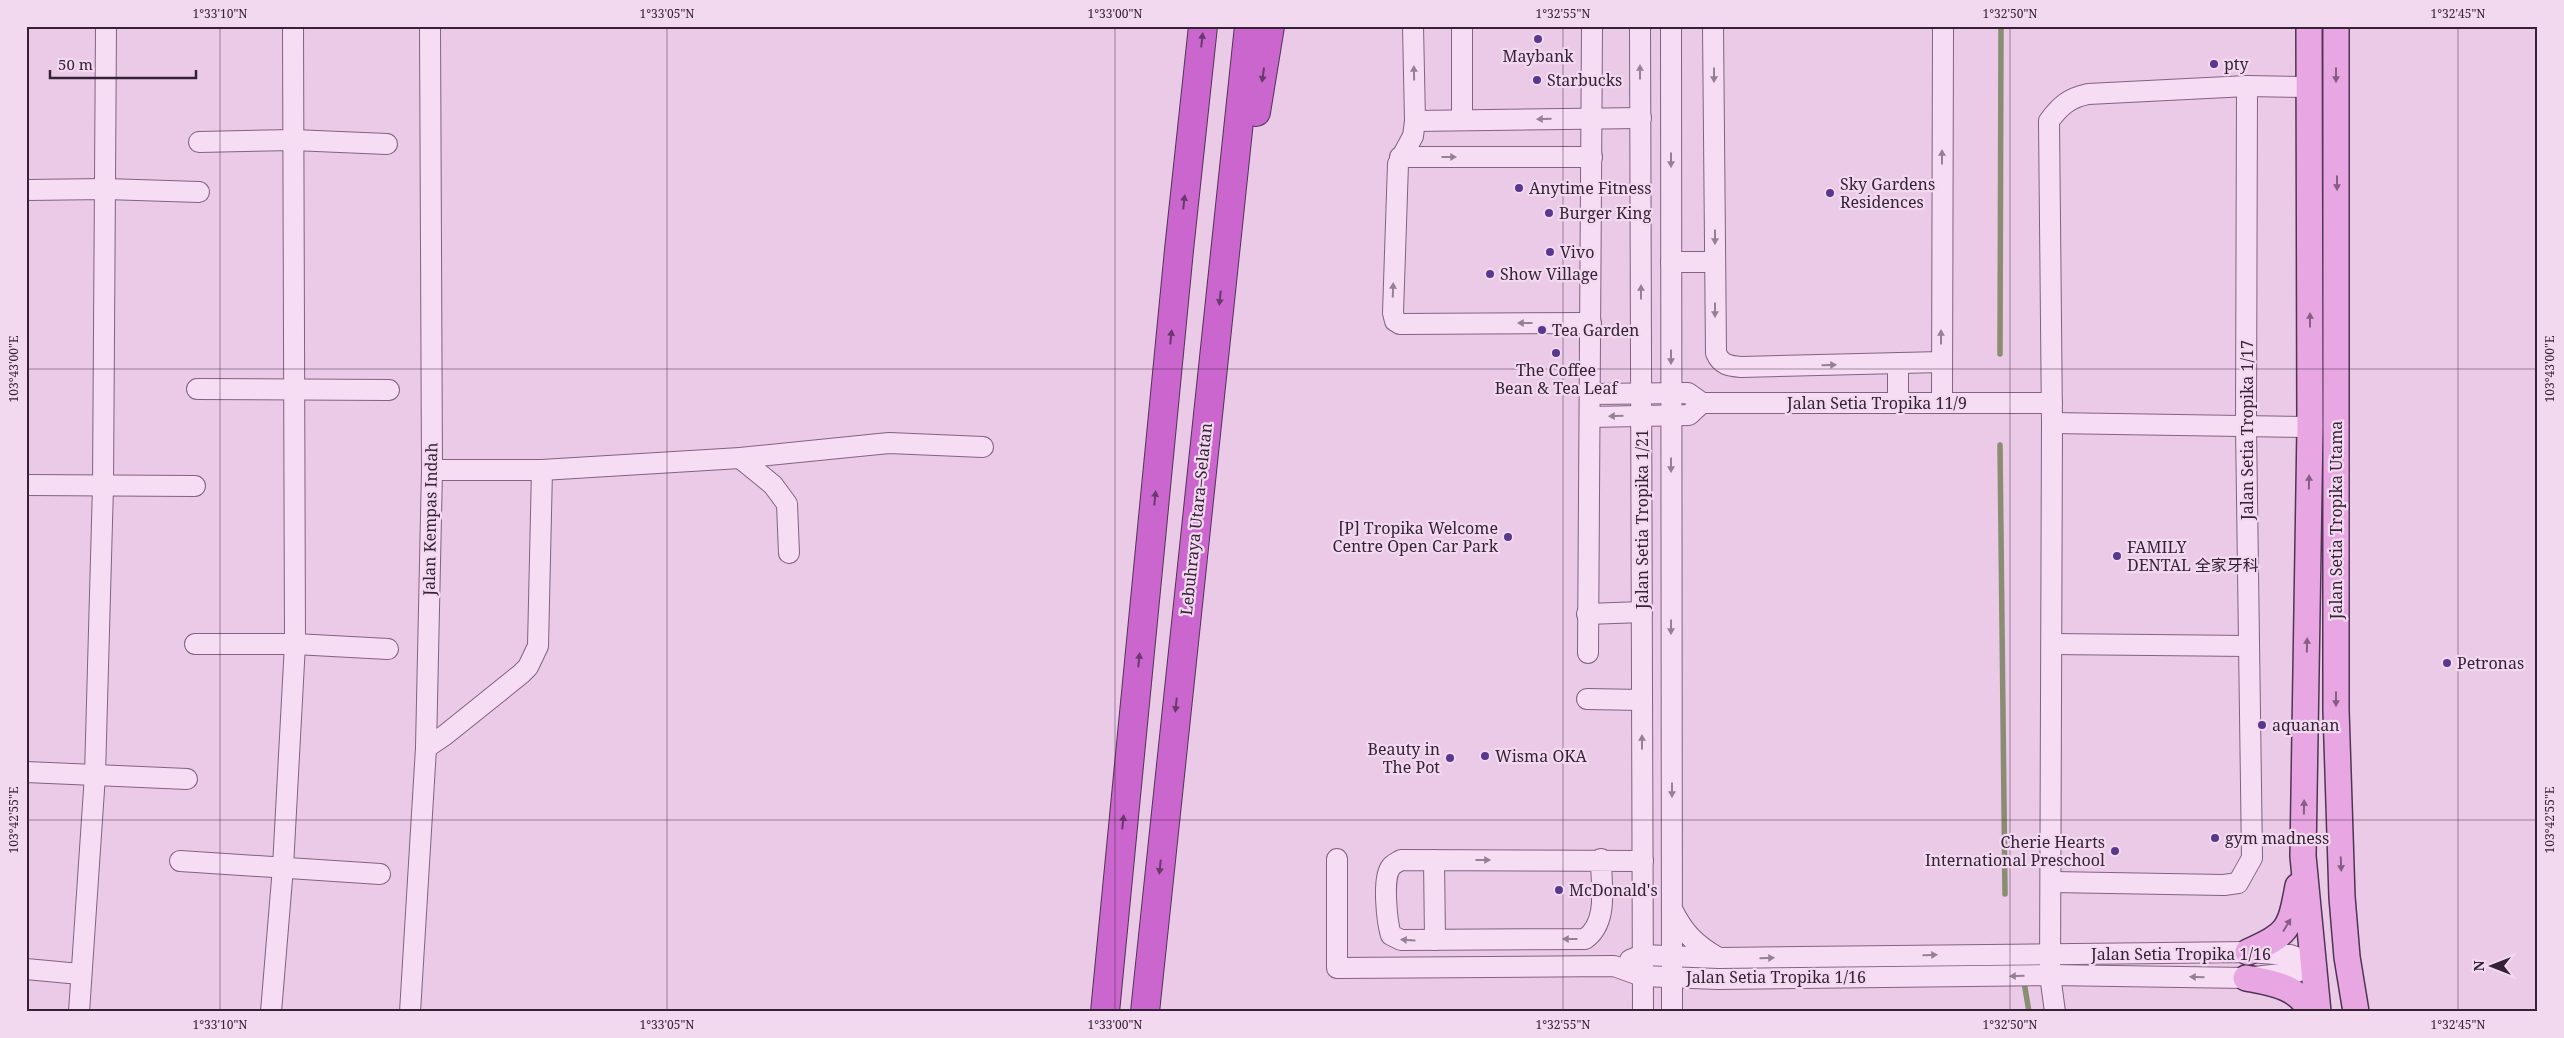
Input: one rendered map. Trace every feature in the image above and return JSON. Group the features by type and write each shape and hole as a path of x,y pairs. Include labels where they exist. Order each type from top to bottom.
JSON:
{"highway":[{"path":"1105,1012 1179,250 1203,26"},
{"name":"Lebuhraya Utara–Selatan","path":"1145,1012 1249,26"},
{"path":"1226,250 1261,92 1270,26"},
{"path":"1091,1012 1119,870"}],"main road":[{"name":"Jalan Setia Tropika Utama","path":"2309,26 2310,427 2303,856 2318,1012"},
{"name":"Jalan Setia Tropika Utama","path":"2336,26 2336,710 2342,897 2356,1010"},
{"path":"2310,374 2337,374"},
{"path":"2248,952 2275,940 2287,928 2293,913 2303,856"},
{"path":"2342,897 2328,948 2314,963 2331,973 2356,1010"},
{"path":"2246,978 2279,984 2296,992 2311,1012"}],"street":[{"path":"79,1012 80,974 95,775 103,486 106,26"},
{"path":"272,1012 283,867 294,644 293,26"},
{"name":"Jalan Kempas Indah","path":"410,1012 426,748 432,470 430,26"},
{"path":"1414,26 1415,121 1413,136 1400,157 1398,164 1393,303 1395,321 1400,324 1591,323"},
{"path":"1462,26 1462,120"},
{"path":"1588,653 1593,119 1592,26"},
{"name":"Jalan Setia Tropika 1/21","path":"1640,26 1642,1011"},
{"name":"Jalan Setia Tropika 1/21","path":"1671,26 1672,977 1674,1012"},
{"path":"1713,26 1716,352 1723,364 1742,367 1941,362"},
{"path":"1942,403 1943,26"},
{"path":"2055,1012 2050,975 2052,882 2052,413 2049,121 2062,105 2072,98 2088,94 2247,86 2309,87"},
{"name":"Jalan Setia Tropika 1/17","path":"2052,882 2224,886 2238,883 2252,858 2246,426 2247,86"},
{"path":"1415,121 1641,118"},
{"path":"199,142 293,140 387,144"},
{"path":"1400,157 1592,157"},
{"path":"26,190 106,189 198,192"},
{"path":"1671,262 1715,262"},
{"path":"1898,363 1898,403"},
{"path":"197,389 389,390"},
{"path":"1590,417 1689,416 1702,403 1688,393 1591,394"},
{"name":"Jalan Setia Tropika 11/9","path":"1702,403 1942,403 2052,413 2246,426 2310,427"},
{"path":"432,470 542,470 740,458 889,443 983,447"},
{"path":"740,458 773,485 787,504 789,553"},
{"path":"426,748 512,682 528,667 533,658 538,646 542,470"},
{"path":"26,485 195,486"},
{"path":"1587,614 1642,612"},
{"path":"195,644 294,644 388,649"},
{"path":"2052,644 2250,646"},
{"path":"1587,699 1642,700"},
{"path":"26,772 187,779"},
{"path":"1337,859 1337,968 1614,966 1642,955"},
{"path":"1601,859 1600,920 1592,934 1585,939 1401,940 1391,935 1387,924 1387,880 1390,868 1401,860 1601,859 1642,861"},
{"path":"1434,860 1442,940 1450,968"},
{"path":"180,862 380,874"},
{"path":"1672,909 1681,926 1698,946 1719,958"},
{"path":"1614,966 1633,937 1642,913"},
{"name":"Jalan Setia Tropika 1/16","path":"1642,955 1719,958 2248,952 2290,955 2314,963"},
{"name":"Jalan Setia Tropika 1/16","path":"1614,966 1642,976 1718,979 2050,975 2246,978 2297,972 2314,963"},
{"path":"1614,966 1633,989 1642,1011"},
{"path":"26,969 80,974"},
{"path":"1674,1012 1683,998 1692,989 1718,979"}],"waterway":[{"path":"2000,354 2001,26"},
{"path":"2000,445 2005,894"},
{"path":"2024,982 2029,1012"}],"place":[{"name":"Maybank","path":"1538,39"},
{"name":"pty","path":"2214,64"},
{"name":"Starbucks","path":"1537,80"},
{"name":"Anytime Fitness","path":"1519,188"},
{"name":"Sky Gardens Residences","path":"1830,193"},
{"name":"Burger King","path":"1549,213"},
{"name":"Vivo","path":"1550,252"},
{"name":"Show Village","path":"1490,274"},
{"name":"Tea Garden","path":"1542,330"},
{"name":"The Coffee Bean & Tea Leaf","path":"1556,353"},
{"name":"[P] Tropika Welcome Centre Open Car Park","path":"1508,537"},
{"name":"FAMILY DENTAL 全家牙科","path":"2117,556"},
{"name":"Petronas","path":"2447,663"},
{"name":"aquanan","path":"2262,725"},
{"name":"Wisma OKA","path":"1485,756"},
{"name":"Beauty in The Pot","path":"1450,758"},
{"name":"gym madness","path":"2215,838"},
{"name":"Cherie Hearts International Preschool","path":"2115,851"},
{"name":"McDonald's","path":"1559,890"}]}
